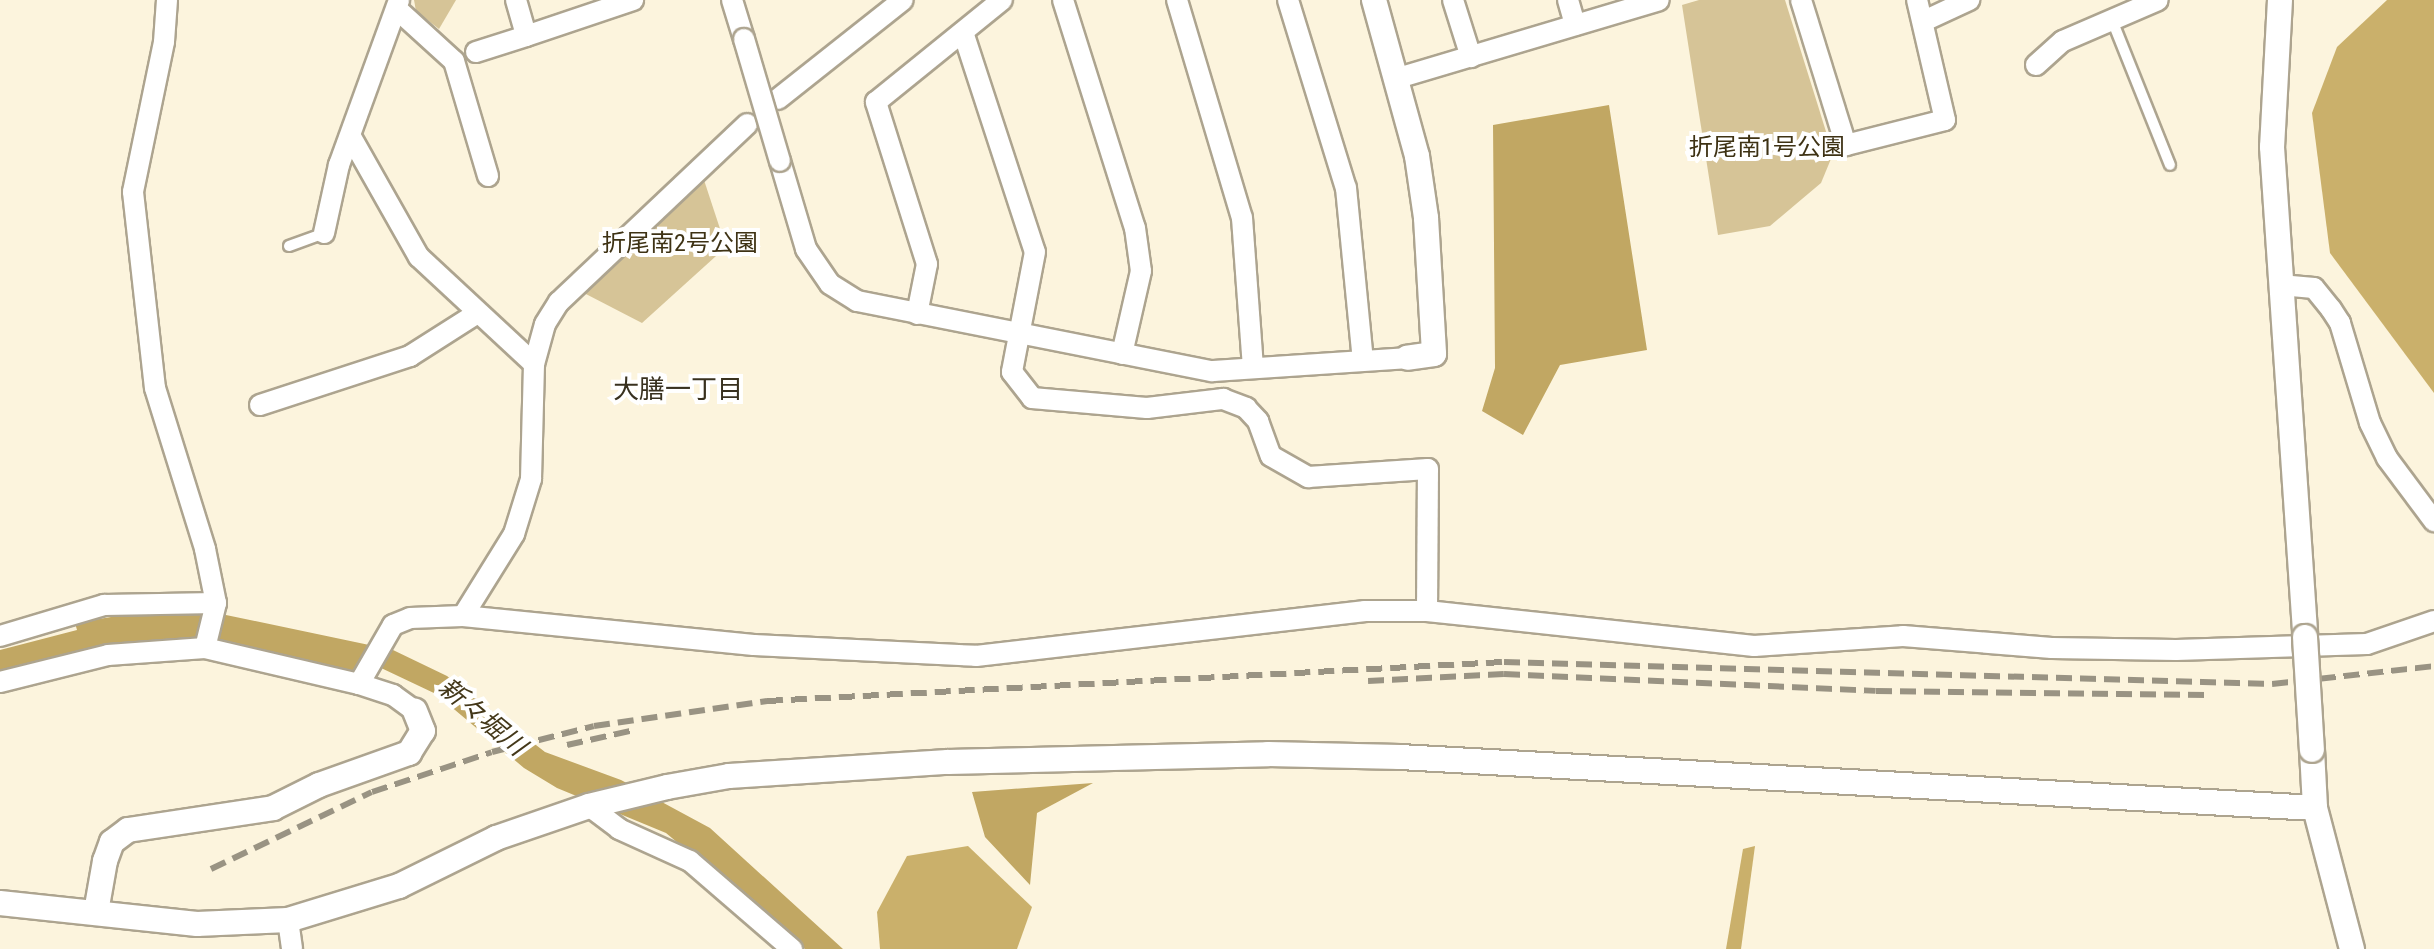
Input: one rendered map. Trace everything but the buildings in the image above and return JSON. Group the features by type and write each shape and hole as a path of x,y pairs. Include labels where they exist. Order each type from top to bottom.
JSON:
{"street":[{"path":"167,0 164,42 133,192 155,388 205,549 216,603 205,648"},
{"path":"516,0 526,36"},
{"path":"732,0 806,249 830,284 857,301 1020,336 1212,371 1434,354 1437,327 1422,187 1398,78 1374,0"},
{"path":"778,99 903,0"},
{"path":"917,314 927,264 876,102 1002,0"},
{"path":"1063,0 1135,228 1141,271 1122,354"},
{"path":"1177,0 1242,218 1253,368"},
{"path":"1288,0 1346,188 1363,360"},
{"path":"1453,0 1471,57"},
{"path":"1568,0 1575,25"},
{"path":"1398,78 1659,0"},
{"path":"1801,0 1846,145 1945,120 1917,0"},
{"path":"1924,21 1969,0"},
{"path":"2036,65 2063,41 2158,0"},
{"path":"2280,0 2272,147 2315,808 2352,949"},
{"path":"476,52 621,2"},
{"path":"324,233 351,137 399,6 454,61 488,176"},
{"path":"963,32 1035,252 1012,372 1032,398 1147,408 1223,399 1246,408 1258,421 1271,456 1308,477 1428,469 1427,611"},
{"path":"463,616 514,534 531,479 534,364 545,324 559,302 747,124"},
{"path":"351,137 419,257 476,314 534,364"},
{"path":"2280,285 2314,288 2336,316 2370,423 2387,458 2434,521"},
{"path":"260,405 410,356 476,314"},
{"path":"0,636 104,605 216,603"},
{"path":"363,678 393,625 410,618 463,616 754,645 976,656 1365,611 1427,611 1754,646 1903,636 2052,648 2276,649 2367,644 2434,621"},
{"path":"0,682 108,655 205,648 363,678 415,711 423,731 409,753 319,785 273,808 128,830 108,851 96,912"},
{"path":"0,903 197,924 288,920 399,886 496,838 589,806 667,787 729,776 948,762 1268,754 2315,808"},
{"path":"589,806 619,829 690,861 792,949"},
{"path":"288,920 292,949"}],"lane":[{"path":"2112,20 2170,165"},
{"path":"289,246 324,233"}],"green space":[{"path":"414,0 456,0 439,29 416,11"},
{"name":"折尾南1号公園","path":"1699,0 1785,0 1833,154 1821,183 1770,226 1718,235 1682,5"},
{"name":"折尾南2号公園","path":"703,177 726,247 642,323 582,292"}],"shaded area":[{"path":"2387,0 2434,0 2434,393 2330,253 2312,113 2337,47"},
{"path":"968,846 1032,907 1017,949 880,949 877,912 907,856"},
{"path":"1755,846 1741,949 1726,949 1743,849"}],"water":[{"path":"1609,105 1647,350 1560,365 1523,435 1482,411 1495,368 1493,125"},
{"name":"新々堀川","path":"159,609 226,615 393,650 447,676 545,752 621,780 710,828 843,949 805,949 666,833 557,788 524,768 436,694 379,667 352,673 201,637 103,647 0,672 0,650 77,630 75,623"},
{"path":"1093,783 1037,813 1030,885 985,837 972,792"}],"railway":[{"path":"211,869 372,792 492,752 594,726 767,701 1504,662 2272,684 2434,666"},
{"path":"1368,681 1504,674 1876,691 2207,695"},
{"path":"567,745 630,731"}],"district":[{"name":"大膳一丁目","path":"678,390"}]}
